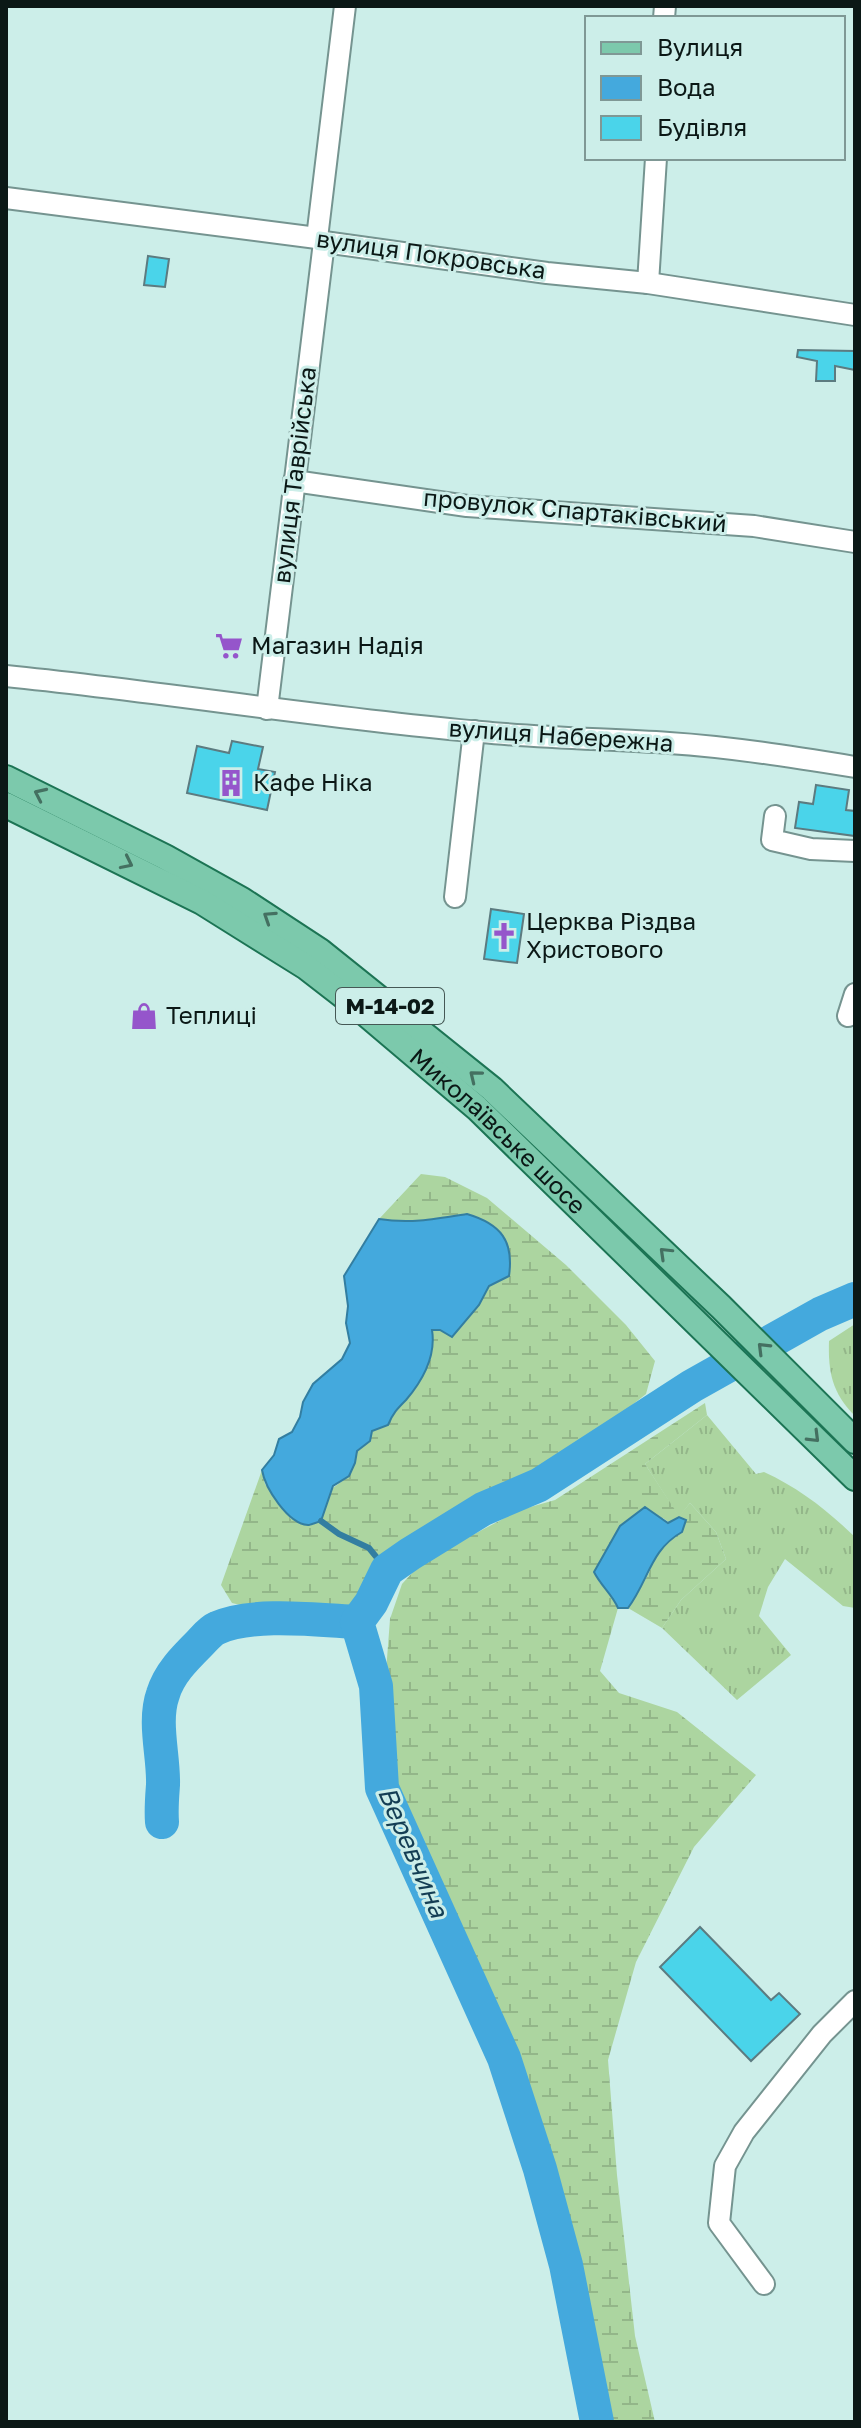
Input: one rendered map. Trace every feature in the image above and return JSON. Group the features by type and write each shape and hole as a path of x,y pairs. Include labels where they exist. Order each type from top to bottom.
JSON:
{"main road":[{"name":"Миколаївське шосе","path":"6,778 165,857 242,900 320,951 492,1089 721,1307 855,1441"},
{"name":"Миколаївське шосе","path":"6,805 202,902 306,967 359,1008 477,1108 855,1478"}],"street":[{"name":"вулиця Таврійська","path":"267,709 345,6"},
{"path":"648,283 656,160"},
{"name":"вулиця Покровська","path":"6,198 547,273 648,283 855,315"},
{"name":"провулок Спартаківський","path":"294,481 467,506 754,526 855,542"},
{"name":"вулиця Набережна","path":"6,676 146,690 267,709 474,731 765,752 855,767"},
{"path":"455,897 474,731"},
{"path":"775,816 772,840 811,849 855,851"},
{"path":"848,1016 855,994"},
{"path":"764,2284 719,2223 725,2166 744,2132 822,2034 855,2001"}],"green space":[{"path":"421,1174 445,1177 487,1198 566,1265 626,1325 655,1361 646,1394 565,1458 425,1529 394,1549 376,1569 372,1591 361,1606 349,1611 266,1611 232,1603 221,1585 262,1470 265,1484 291,1519 349,1476 357,1451 370,1441 372,1431 388,1425 423,1375 432,1348 432,1329 440,1330 479,1305 489,1286 467,1214 412,1221 379,1219"},
{"path":"855,1324 855,1416 836,1390 831,1372 829,1341"},
{"path":"705,1403 707,1415 645,1464 679,1516 690,1503 716,1532 726,1559 681,1600 662,1628 628,1608 649,1573 654,1557 665,1543 682,1532 663,1518 599,1582 613,1595 618,1608 600,1671 619,1693 677,1712 756,1775 694,1847 636,1962 608,2060 635,2336 655,2422 590,2422 557,2217 495,2055 397,1833 385,1685 390,1619 402,1584 423,1561 520,1510 555,1500"},
{"path":"707,1415 756,1474 764,1472 801,1492 855,1537 855,1608 843,1606 785,1559 768,1587 759,1616 791,1655 737,1700 662,1628 681,1600 726,1559 716,1532 690,1503 679,1517 645,1464"}],"water":[{"path":"467,1214 489,1223 503,1236 509,1253 509,1276 489,1286 479,1305 452,1337 440,1330 432,1330 430,1358 418,1384 388,1425 372,1431 370,1441 357,1451 349,1476 333,1486 321,1521 308,1525 300,1523 279,1504 262,1470 274,1455 279,1439 292,1432 313,1384 342,1359 350,1343 344,1276 379,1219 412,1221"},
{"path":"645,1507 668,1523 679,1517 686,1520 682,1532 671,1539 656,1557 628,1608 618,1608 594,1572 620,1526"}],"building":[{"path":"148,256 169,259 165,287 144,285"},
{"path":"798,350 855,351 855,370 835,366 835,381 816,381 817,361 797,357"},
{"name":"Кафе Ніка","path":"232,741 263,747 258,769 275,772 267,810 187,793 197,746 229,753"},
{"path":"816,785 849,790 846,810 855,811 855,836 795,828 799,802 813,804"},
{"name":"Церква Різдва Христового","path":"491,909 524,914 517,963 484,959"},
{"path":"700,1927 771,2000 779,1993 800,2014 751,2061 660,1967"}],"waterway":[{"name":"Веревчина","path":"597,2422 566,2265 540,2169 504,2058 382,1788 376,1686 357,1622 371,1603 387,1570 410,1554 483,1509 539,1485 692,1386 820,1314 855,1299"},
{"path":"321,1521 339,1534 369,1548 387,1570"},
{"path":"162,1822 160,1705 173,1673 207,1635 217,1628 248,1620 286,1618 357,1622"}],"place":[{"name":"Магазин Надія","path":"229,646"},
{"name":"Кафе Ніка","path":"231,783"},
{"name":"Церква Різдва Христового","path":"504,936"},
{"name":"Теплиці","path":"144,1016"}]}
